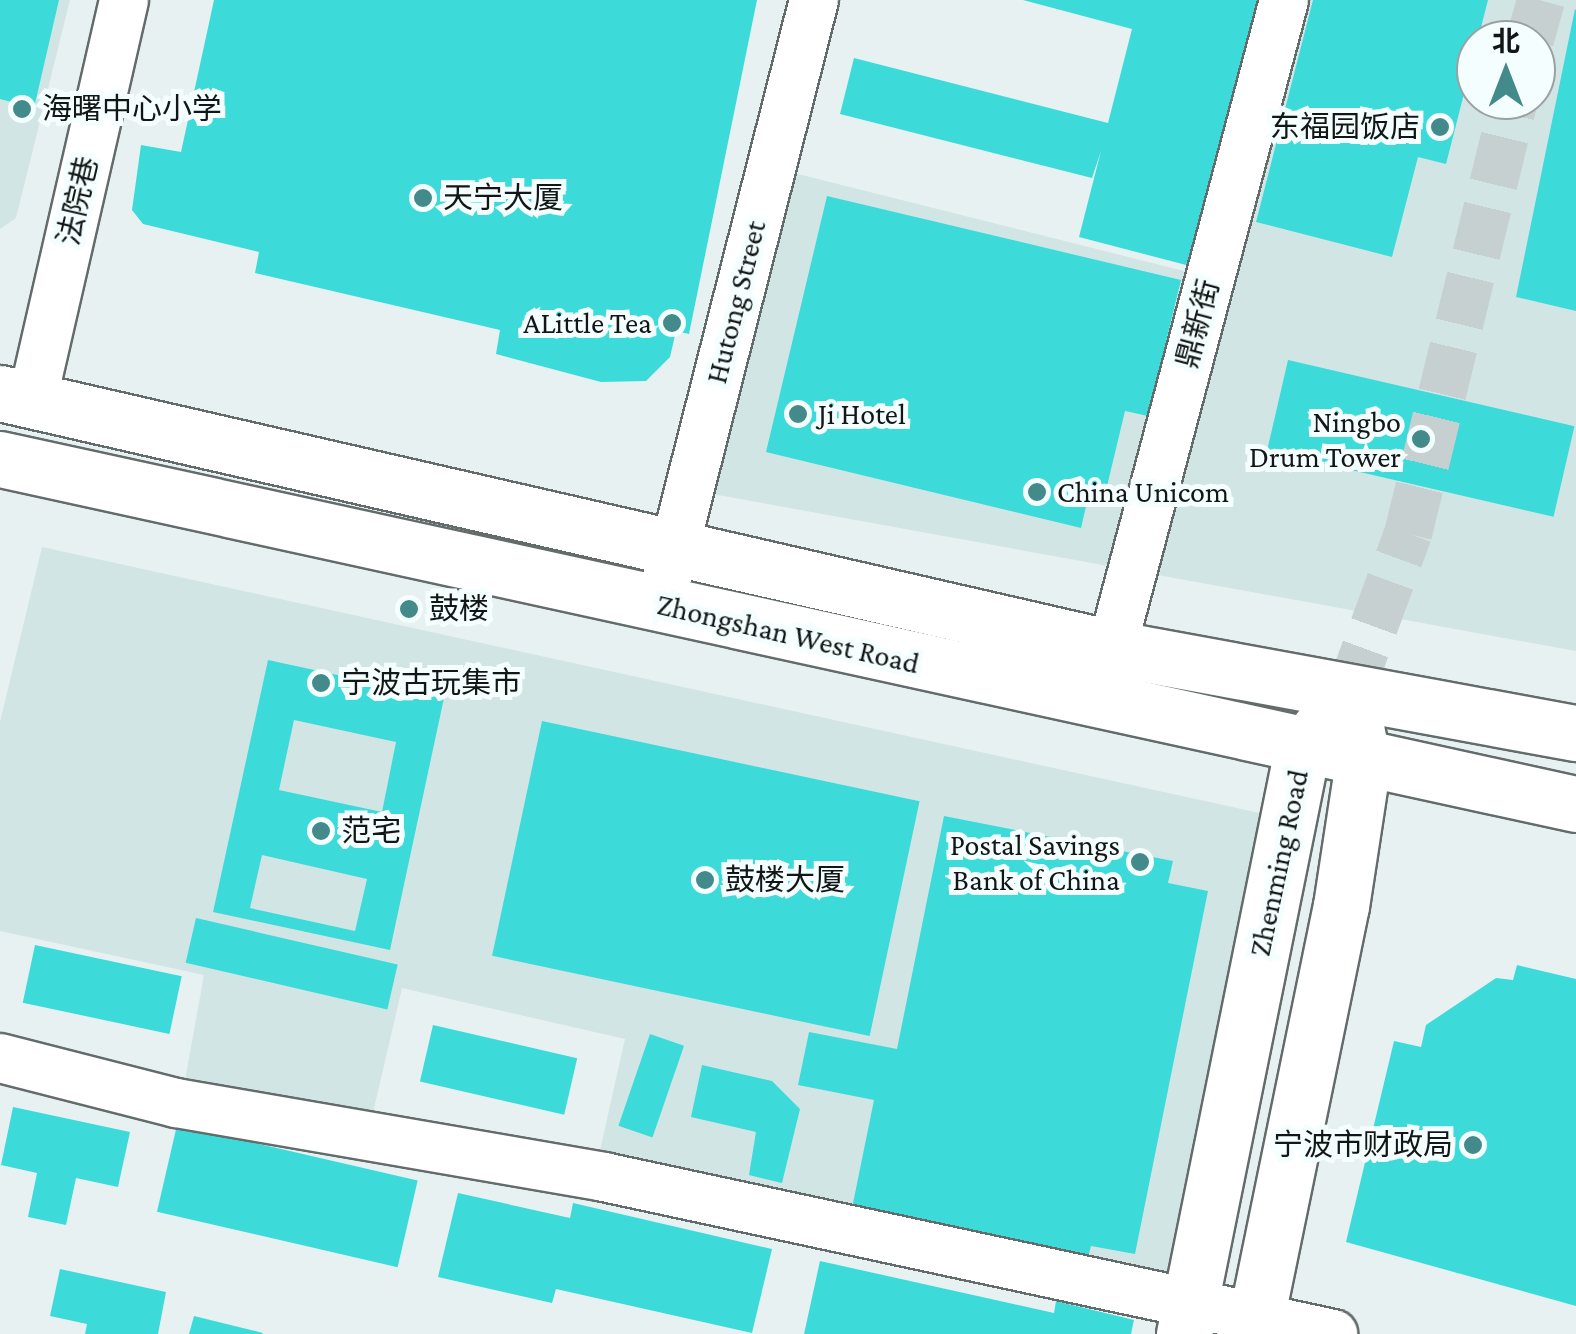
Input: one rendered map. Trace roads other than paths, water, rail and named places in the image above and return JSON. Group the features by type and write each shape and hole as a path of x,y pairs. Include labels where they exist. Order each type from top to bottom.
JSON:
{"main road":[{"name":"Zhongshan West Road","path":"16,397 672,552 1112,648 1576,733"},
{"name":"Zhongshan West Road","path":"1,465 660,605 1302,750 1576,804"},
{"name":"Zhenming Road","path":"1187,1318 1302,750 1349,694"},
{"name":"Zhenming Road","path":"1254,1327 1363,763 1349,694"}],"street":[{"name":"法院巷","path":"16,397 124,0"},
{"name":"Hutong Street","path":"660,605 814,0"},
{"name":"鼎新街","path":"1112,648 1284,0"},
{"path":"0,1058 176,1103 604,1177 1187,1318 1334,1334"}],"tunnel":[{"path":"1536,20 1541,0"},
{"path":"1349,694 1408,534 1509,120"}],"place":[{"name":"海曙中心小学","path":"22,109"},
{"name":"东福园饭店","path":"1440,127"},
{"name":"天宁大厦","path":"423,198"},
{"name":"ALittle Tea","path":"672,323"},
{"name":"Ji Hotel","path":"798,414"},
{"name":"Ningbo Drum Tower","path":"1421,439"},
{"name":"China Unicom","path":"1037,492"},
{"name":"鼓楼","path":"409,609"},
{"name":"宁波古玩集市","path":"321,683"},
{"name":"范宅","path":"321,831"},
{"name":"Postal Savings Bank of China","path":"1140,862"},
{"name":"鼓楼大厦","path":"705,880"},
{"name":"宁波市财政局","path":"1473,1145"}]}
